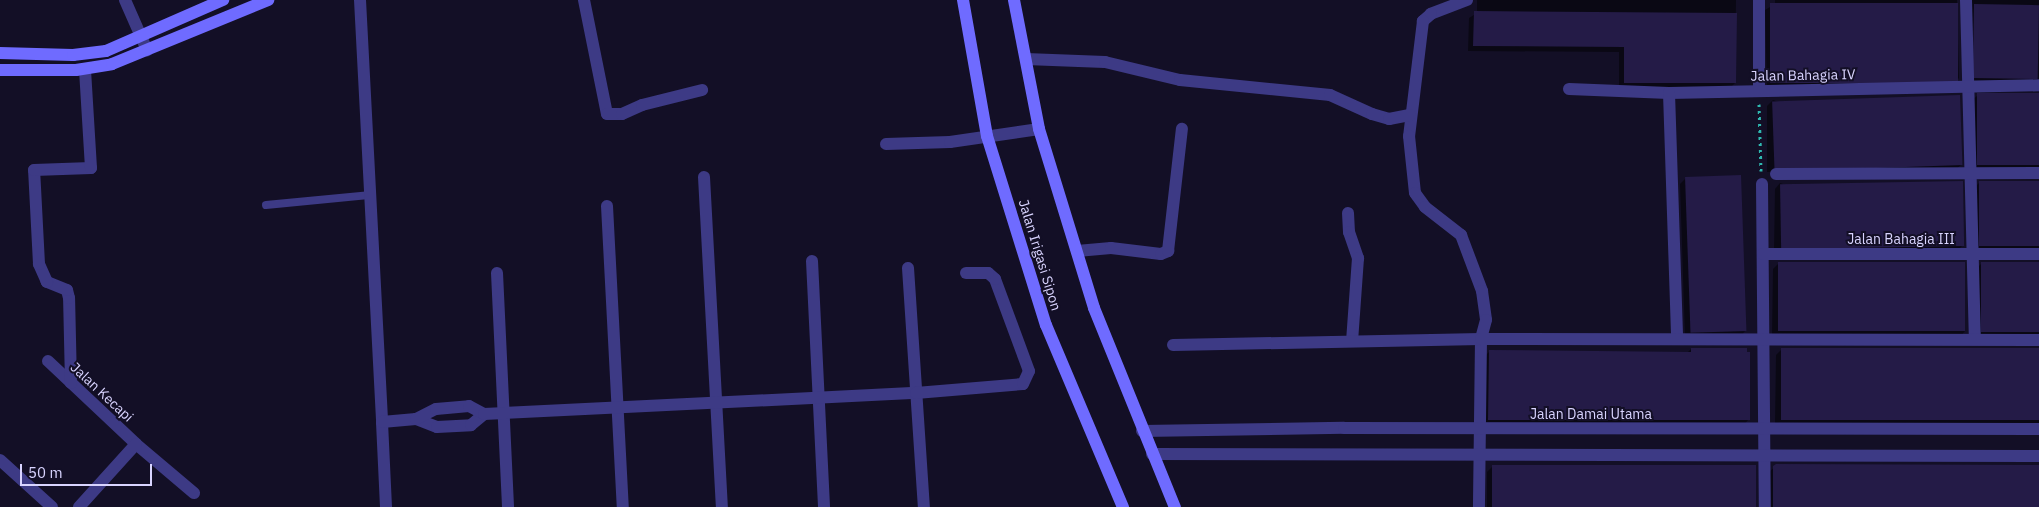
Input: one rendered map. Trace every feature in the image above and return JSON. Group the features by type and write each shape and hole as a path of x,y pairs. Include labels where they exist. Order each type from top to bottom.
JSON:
{"street":[{"path":"125,0 147,50"},
{"path":"0,54 90,54 120,47 223,0"},
{"path":"0,70 85,69 123,61 268,0"},
{"path":"584,0 608,114 622,114 642,104 702,90"},
{"name":"Jalan Irigasi Sipon","path":"963,0 991,136 1046,325 1123,507"},
{"path":"1014,0 1026,58 1037,130 1094,308 1142,431 1175,507"},
{"path":"1467,0 1432,14 1423,21 1416,93 1410,115 1415,193 1425,207 1461,235 1482,291 1486,320 1481,339 1479,507"},
{"path":"1759,0 1759,91"},
{"path":"1966,0 1975,339"},
{"path":"360,2 386,507"},
{"path":"1026,58 1105,62 1180,80 1330,94 1372,114 1389,119 1410,115"},
{"path":"71,383 69,298 67,290 47,282 39,264 34,170 91,168 85,69"},
{"name":"Jalan Bahagia IV","path":"1569,89 1669,93 2039,85"},
{"path":"1669,93 1677,339"},
{"path":"1077,251 1111,248 1161,254 1168,251 1182,129"},
{"path":"886,144 991,136 1037,130"},
{"path":"1776,174 2039,173"},
{"path":"704,177 722,507"},
{"path":"1761,179 1765,507"},
{"path":"607,206 623,507"},
{"path":"1348,212 1349,232 1358,258 1352,342"},
{"name":"Jalan Bahagia III","path":"1763,254 2039,254"},
{"path":"812,261 824,507"},
{"path":"908,268 924,507"},
{"path":"497,273 508,507"},
{"path":"382,422 416,419 436,409 469,406 484,414 716,401 916,393 1020,385 1029,376 993,276 966,273"},
{"path":"1173,345 1481,339 2039,340"},
{"name":"Jalan Kecapi","path":"48,361 136,444 194,493"},
{"path":"416,419 437,428 471,425 484,414"},
{"name":"Jalan Damai Utama","path":"1142,431 1480,428 2039,429"},
{"path":"79,507 136,444"},
{"path":"1152,454 2039,456"},
{"path":"0,460 52,507"}],"lane":[{"path":"266,205 369,195"}],"path":[{"path":"1759,91 1761,179"}],"building":[{"path":"1770,3 1958,3 1958,83 1770,83"},
{"path":"1974,4 2039,5 2038,79 1973,78"},
{"path":"1474,11 1737,13 1736,83 1624,83 1624,47 1473,46"},
{"path":"1977,93 2039,93 2039,165 1977,165"},
{"path":"1960,95 1962,165 1775,172 1772,102"},
{"path":"1741,175 1746,331 1690,333 1685,177"},
{"path":"1963,181 1964,246 1781,249 1780,184"},
{"path":"1979,181 2039,181 2039,246 1979,246"},
{"path":"1778,262 1965,262 1965,331 1778,331"},
{"path":"1981,262 2039,262 2039,332 1981,332"},
{"path":"1691,348 1747,348 1747,352 1750,352 1750,420 1488,420 1489,350 1691,352"},
{"path":"1781,348 2039,348 2039,420 1781,420"},
{"path":"1776,464 2039,465 2039,507 1773,507 1773,466"},
{"path":"1492,465 1756,465 1756,507 1492,507"}]}
